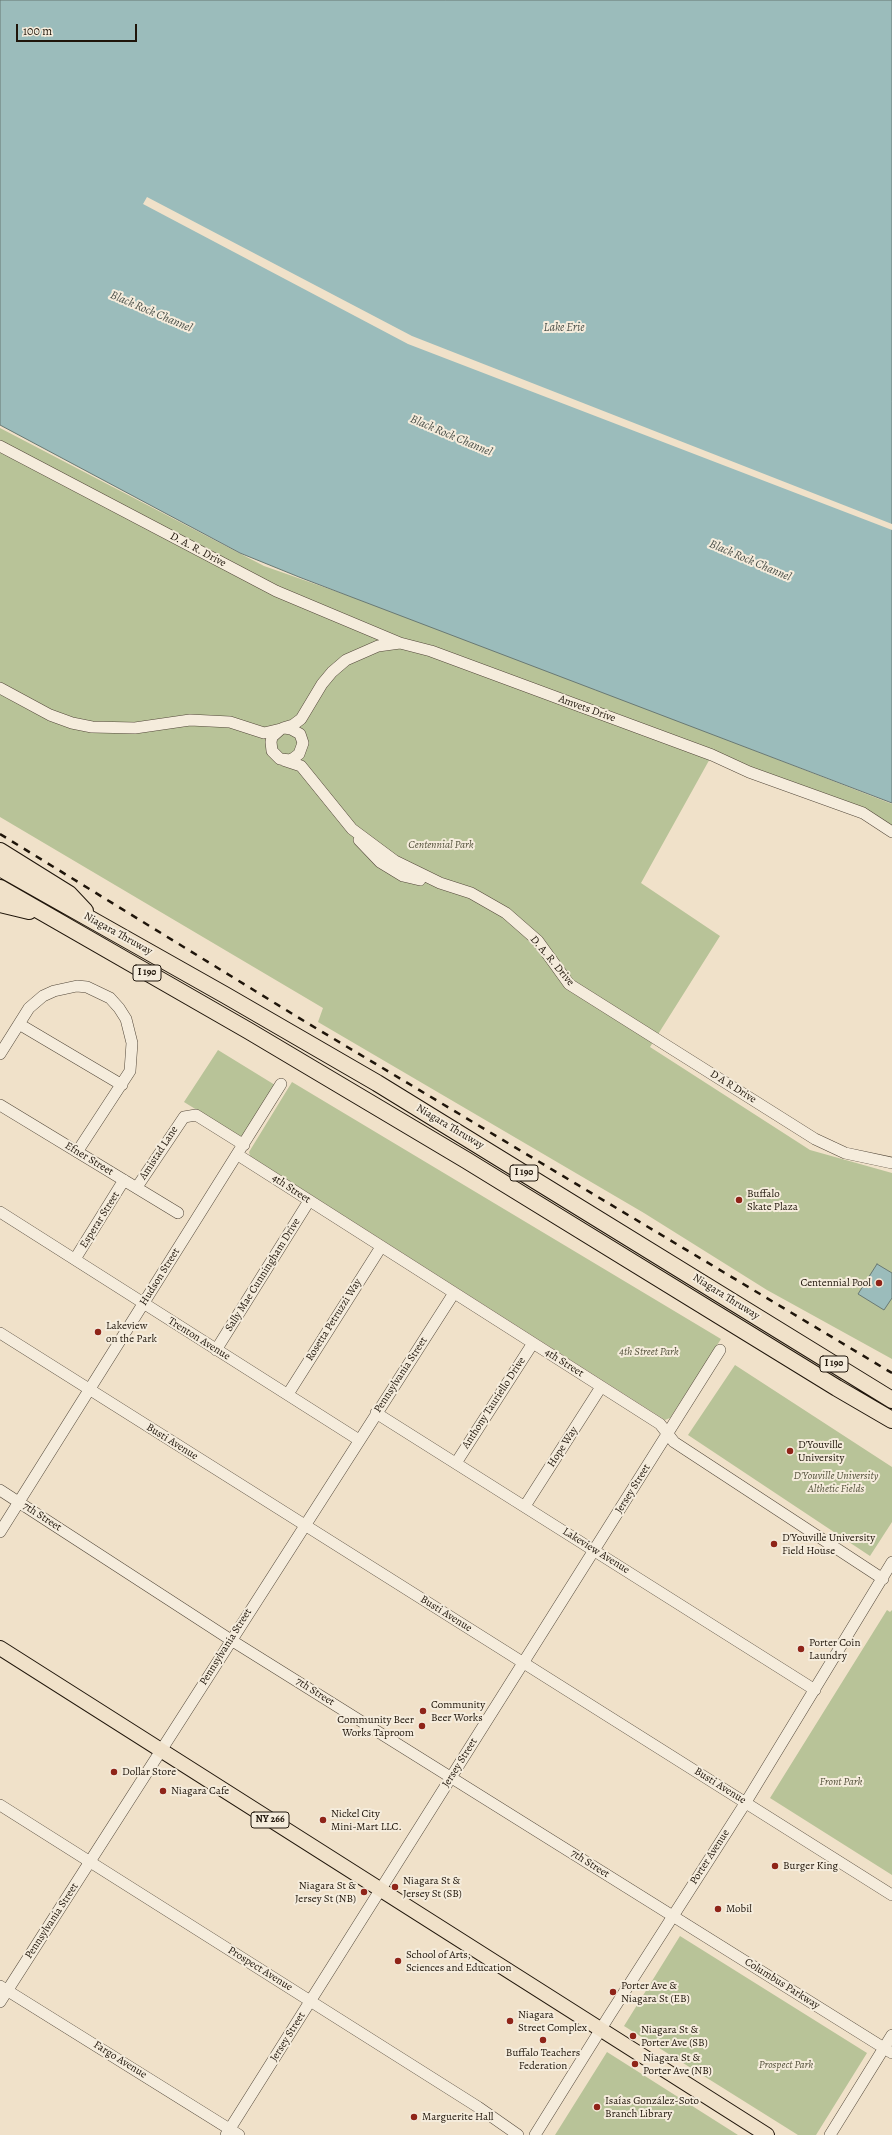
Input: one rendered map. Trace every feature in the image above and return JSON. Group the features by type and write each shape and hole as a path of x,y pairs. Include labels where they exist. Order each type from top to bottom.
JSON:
{"highway":[{"path":"0,851 69,894 94,921"},
{"name":"Niagara Thruway","path":"0,868 390,1091 892,1400"},
{"name":"Niagara Thruway","path":"0,888 249,1031 466,1160 837,1388 892,1420"},
{"path":"0,904 46,915"},
{"path":"837,1388 858,1409 892,1430"}],"main road":[{"name":"NY 266","path":"0,1648 601,2028 767,2135"}],"street":[{"name":"D. A. R. Drive","path":"0,446 276,591 400,643"},
{"name":"Amvets Drive","path":"301,719 322,684 332,672 346,660 378,646 400,643 438,654 712,755 749,772 863,813 892,832"},
{"path":"0,688 50,715 72,723 92,727 135,728 170,721 208,720 230,722 264,733 294,725 301,719"},
{"name":"D. A. R. Drive","path":"301,719 300,727 307,771"},
{"path":"259,731 266,738 272,751 275,756 283,760 291,760 297,757 302,751 303,742 294,730 282,729 272,737 272,751"},
{"name":"D. A. R. Drive","path":"283,760 298,764 307,771 352,829 401,865 440,883 471,894 503,911 538,941 561,975 569,984 582,992"},
{"path":"0,1054 29,1008 43,996 64,988 77,986 87,987 110,998 119,1008 126,1019 132,1043 130,1071 77,1152"},
{"name":"D A R Drive","path":"582,992 830,1147 845,1153 892,1163"},
{"path":"20,1021 122,1085"},
{"name":"Hudson Street","path":"0,1532 238,1155 281,1084"},
{"name":"Efner Street","path":"0,1105 178,1213"},
{"name":"Amistad Lane","path":"137,1187 184,1117 190,1115 202,1118 244,1145"},
{"name":"4th Street","path":"238,1155 660,1424 667,1435 674,1442 888,1576"},
{"name":"Esperar Street","path":"75,1260 124,1180"},
{"name":"Sally Mae Cunningham Drive","path":"216,1350 309,1201"},
{"name":"Trenton Avenue","path":"0,1212 359,1440"},
{"name":"Rosetta Petruzzi Way","path":"288,1394 381,1247"},
{"name":"Pennsylvania Street","path":"0,2002 4,1988 90,1862 304,1525 454,1293"},
{"name":"Busti Avenue","path":"0,1333 892,1894"},
{"name":"Anthony Tauriello Drive","path":"456,1463 533,1343"},
{"name":"Jersey Street","path":"232,2133 310,2001 720,1350"},
{"name":"Hope Way","path":"525,1506 601,1387"},
{"name":"Lakeview Avenue","path":"376,1413 595,1549 815,1690"},
{"name":"7th Street","path":"0,1490 231,1640 672,1916"},
{"name":"Porter Avenue","path":"535,2135 601,2028 746,1802 815,1690 853,1624 888,1576 892,1562"},
{"name":"Prospect Avenue","path":"0,1805 478,2107 518,2135"},
{"name":"Columbus Parkway","path":"672,1916 888,2050"},
{"name":"Fargo Avenue","path":"4,1988 232,2133"},
{"path":"830,2135 888,2050 892,2035"}],"green space":[{"name":"Centennial Park","path":"0,428 264,566 440,628 892,804 892,832 863,813 712,755 641,883 720,936 650,1047 810,1150 892,1173 892,1359 767,1290 644,1213 318,1022 323,1008 0,817"},
{"path":"218,1050 275,1085 242,1138 184,1102"},
{"name":"4th Street Park","path":"292,1082 721,1339 670,1418 665,1420 250,1156 249,1152"},
{"name":"D'Youville University Althetic Fields","path":"735,1365 892,1467 892,1522 870,1556 688,1435"},
{"name":"Front Park","path":"887,1610 890,1612 892,1610 892,1875 770,1798"},
{"name":"Prospect Park","path":"680,1936 867,2053 816,2135 798,2135 624,2026"},
{"path":"607,2052 738,2135 555,2135"}],"water":[{"name":"Lake Erie","path":"0,0 892,0 892,803 299,577 240,553 0,425"},
{"name":"Centennial Pool","path":"877,1264 892,1273 892,1298 884,1310 858,1294"}],"pier":[{"path":"147,197 412,336 892,524 892,530 408,344 143,204"}],"railway":[{"path":"0,834 304,1021 892,1373"}],"place":[{"name":"Buffalo Skate Plaza","path":"739,1200"},
{"name":"Centennial Pool","path":"879,1283"},
{"name":"Lakeview on the Park","path":"98,1332"},
{"name":"D'Youville University","path":"790,1451"},
{"name":"D'Youville University Field House","path":"774,1544"},
{"name":"Porter Coin Laundry","path":"801,1649"},
{"name":"Community Beer Works","path":"423,1711"},
{"name":"Community Beer Works Taproom","path":"422,1726"},
{"name":"Dollar Store","path":"114,1772"},
{"name":"Niagara Cafe","path":"163,1791"},
{"name":"Nickel City Mini-Mart LLC.","path":"323,1820"},
{"name":"Burger King","path":"775,1866"},
{"name":"Niagara St & Jersey St (SB)","path":"395,1887"},
{"name":"Niagara St & Jersey St (NB)","path":"364,1892"},
{"name":"Mobil","path":"718,1909"},
{"name":"School of Arts, Sciences and Education","path":"398,1961"},
{"name":"Porter Ave & Niagara St (EB)","path":"613,1992"},
{"name":"Niagara Street Complex","path":"510,2021"},
{"name":"Niagara St & Porter Ave (SB)","path":"633,2036"},
{"name":"Buffalo Teachers Federation","path":"543,2040"},
{"name":"Niagara St & Porter Ave (NB)","path":"635,2064"},
{"name":"Isaías González-Soto Branch Library","path":"597,2107"},
{"name":"Marguerite Hall","path":"414,2117"}],"water label":[{"name":"Black Rock Channel","path":"151,312"},
{"name":"Black Rock Channel","path":"451,436"},
{"name":"Black Rock Channel","path":"750,561"}]}
